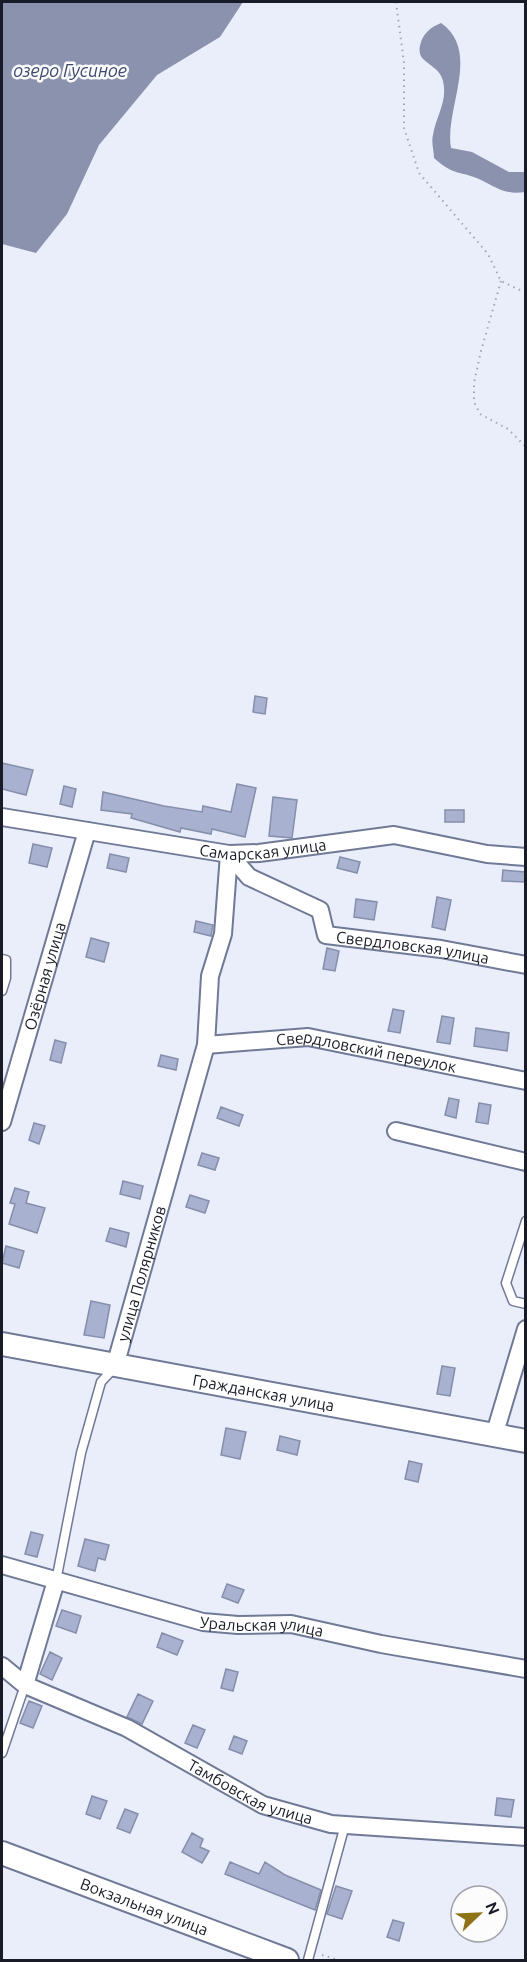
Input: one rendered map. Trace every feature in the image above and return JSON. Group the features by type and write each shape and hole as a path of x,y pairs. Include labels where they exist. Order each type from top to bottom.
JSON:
{"street":[{"name":"Самарская улица","path":"2,817 229,854 259,853 394,835 487,854 525,857"},
{"name":"Озёрная улица","path":"2,1122 87,831"},
{"name":"Свердловская улица","path":"229,854 249,877 320,910 326,935 441,949 525,965"},
{"name":"улица Полярников","path":"115,1366 206,1045 210,976 223,934 229,854"},
{"name":"Свердловский переулок","path":"206,1045 308,1037 525,1082"},
{"path":"396,1131 525,1162"},
{"path":"494,1436 525,1329"},
{"name":"Гражданская улица","path":"2,1344 525,1441"},
{"name":"Уральская улица","path":"2,1565 204,1622 238,1626 291,1624 381,1644 525,1669"},
{"name":"улица Полярников","path":"25,1685 56,1581"},
{"name":"Тамбовская улица","path":"2,1666 25,1685 127,1728 263,1805 345,1826 525,1837"},
{"name":"Вокзальная улица","path":"2,1853 287,1960"}],"lane":[{"path":"2,958 6,960 6,978 2,991"},
{"path":"525,1221 506,1283 513,1301 525,1304"},
{"name":"улица Полярников","path":"56,1581 81,1453 101,1382 115,1366"},
{"path":"2,1753 25,1685"},
{"path":"308,1960 345,1826"}],"path":[{"path":"396,2 404,63 404,128 418,173 488,254 501,281 525,292"},
{"path":"501,281 481,351 474,383 474,402 480,414 508,429 525,447"}],"water":[{"name":"озеро Гусиное","path":"2,2 243,2 220,37 157,75 99,145 67,214 36,253 2,244"},
{"path":"441,23 453,35 459,49 459,82 452,116 451,148 472,152 509,172 525,172 525,192 512,193 502,190 474,177 453,171 434,158 432,138 443,102 444,88 441,75 421,57 420,46 430,29"}],"building":[{"path":"255,696 267,698 265,714 253,712"},
{"path":"2,763 33,770 26,795 2,789"},
{"path":"237,784 256,788 245,837 212,829 211,834 181,828 180,832 131,818 132,814 101,810 103,792 202,812 203,806 231,812"},
{"path":"64,786 76,789 72,807 60,804"},
{"path":"273,797 297,800 292,838 269,836"},
{"path":"445,810 464,810 464,822 445,822"},
{"path":"33,844 52,848 47,867 29,863"},
{"path":"110,854 129,858 126,872 107,868"},
{"path":"340,857 360,862 357,873 337,868"},
{"path":"503,870 525,872 525,882 502,881"},
{"path":"437,897 451,900 445,930 432,927"},
{"path":"356,899 377,902 374,920 354,917"},
{"path":"196,921 213,925 211,936 194,932"},
{"path":"91,938 109,943 104,962 86,957"},
{"path":"327,948 339,951 335,971 323,969"},
{"path":"393,1009 404,1011 400,1033 388,1031"},
{"path":"442,1016 454,1018 450,1044 437,1042"},
{"path":"476,1028 509,1033 507,1051 474,1046"},
{"path":"55,1040 66,1043 61,1063 50,1060"},
{"path":"161,1055 178,1059 176,1070 158,1066"},
{"path":"449,1098 459,1100 456,1118 445,1115"},
{"path":"479,1103 491,1105 488,1124 476,1122"},
{"path":"221,1107 243,1115 239,1126 217,1118"},
{"path":"34,1123 45,1126 39,1144 29,1140"},
{"path":"202,1153 219,1158 215,1170 198,1165"},
{"path":"123,1181 143,1186 140,1199 120,1194"},
{"path":"15,1188 29,1192 26,1203 45,1208 37,1233 9,1224 15,1204 10,1203"},
{"path":"190,1195 209,1201 205,1213 186,1207"},
{"path":"110,1228 129,1233 126,1247 106,1241"},
{"path":"6,1246 24,1251 19,1268 2,1263"},
{"path":"91,1301 110,1305 104,1338 84,1335"},
{"path":"442,1366 455,1368 450,1396 437,1394"},
{"path":"226,1428 246,1432 240,1459 221,1455"},
{"path":"280,1436 300,1441 297,1455 277,1450"},
{"path":"409,1461 422,1464 418,1482 405,1479"},
{"path":"31,1532 43,1535 37,1557 25,1554"},
{"path":"85,1539 109,1545 105,1560 98,1558 95,1571 78,1566"},
{"path":"227,1584 244,1590 238,1603 222,1597"},
{"path":"62,1610 81,1616 76,1633 56,1626"},
{"path":"162,1633 183,1641 177,1655 157,1647"},
{"path":"50,1652 62,1658 52,1680 40,1674"},
{"path":"226,1669 238,1672 233,1691 221,1688"},
{"path":"138,1694 153,1701 142,1724 127,1717"},
{"path":"29,1701 42,1706 33,1728 20,1723"},
{"path":"193,1725 205,1730 197,1748 185,1743"},
{"path":"234,1736 247,1741 242,1754 229,1749"},
{"path":"92,1796 107,1801 100,1819 86,1814"},
{"path":"497,1798 514,1800 511,1817 495,1815"},
{"path":"125,1809 138,1814 130,1833 117,1828"},
{"path":"192,1833 203,1839 200,1847 209,1851 202,1863 182,1852"},
{"path":"230,1862 259,1874 265,1862 285,1875 321,1890 315,1910 225,1874"},
{"path":"336,1886 352,1891 342,1919 327,1914"},
{"path":"393,1920 404,1923 399,1941 387,1937"}]}
